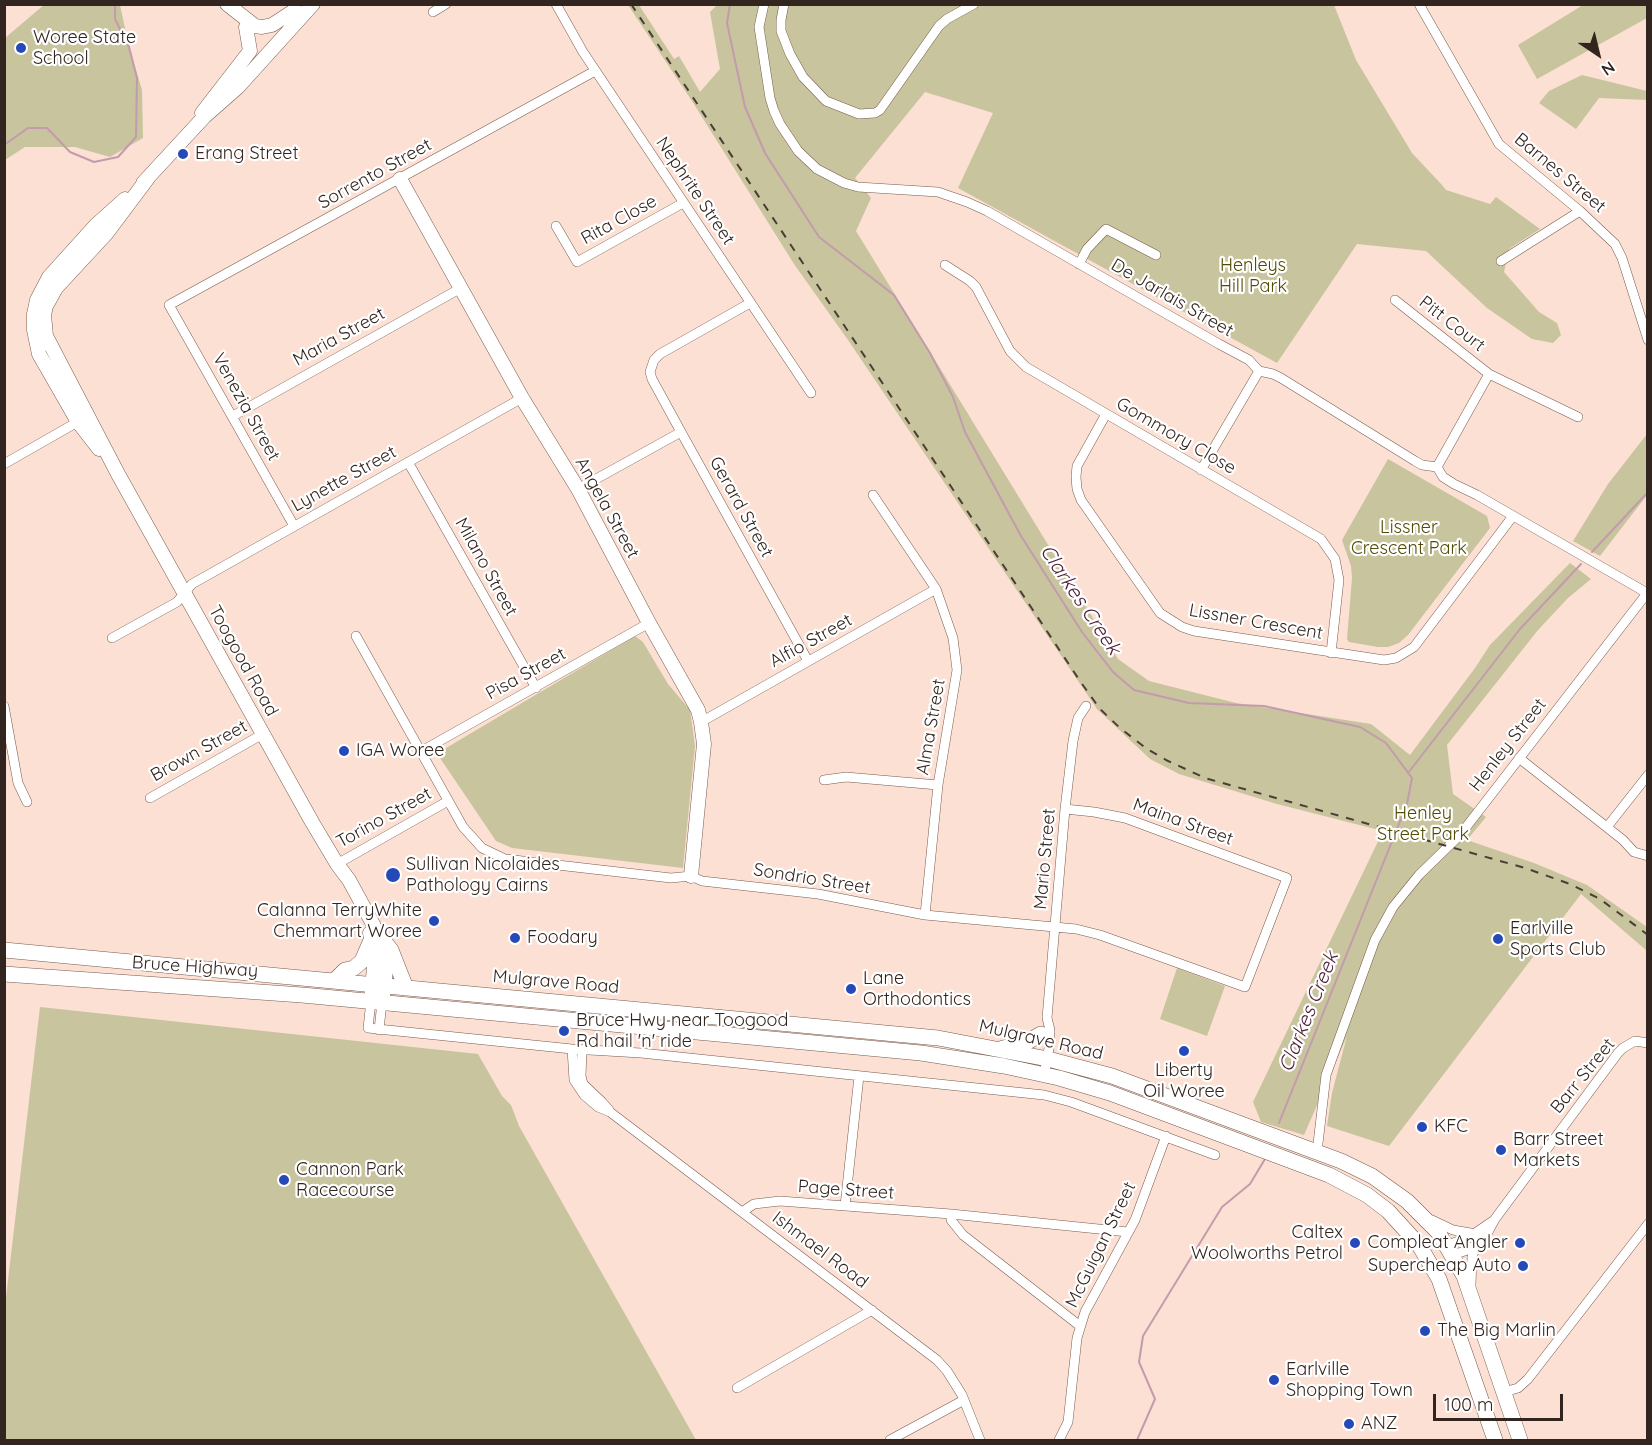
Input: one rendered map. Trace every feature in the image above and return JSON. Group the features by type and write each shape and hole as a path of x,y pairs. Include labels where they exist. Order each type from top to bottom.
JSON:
{"main road":[{"path":"334,981 345,970 354,968 362,962 375,937 391,950 406,988"},
{"name":"Bruce Highway","path":"4,950 378,985"},
{"name":"Bruce Highway","path":"4,974 377,1001"},
{"name":"Mulgrave Road","path":"378,985 938,1038 1000,1049 1043,1058 1129,1082 1317,1152 1372,1176 1396,1192 1425,1217 1450,1250 1471,1296 1520,1440"},
{"name":"Mulgrave Road","path":"377,1001 949,1056 1039,1073 1147,1106 1329,1174 1377,1202 1401,1223 1428,1258 1450,1309 1494,1440"},
{"path":"1000,1049 1029,1041 1041,1034"},
{"path":"1428,1258 1450,1250"}],"street":[{"path":"220,4 268,46"},
{"path":"227,4 255,26 262,27 272,25 297,7"},
{"name":"Toogood Road","path":"268,46 312,4"},
{"path":"433,12 446,4"},
{"name":"Nephrite Street","path":"556,4 596,71 811,393"},
{"name":"De Jarlais Street","path":"764,4 759,27 772,104 792,144 817,169 844,183 858,187 880,190 923,190 959,199 987,211 1250,360 1258,371 1281,378 1422,465 1437,467 1443,477 1647,593"},
{"path":"784,4 781,31 790,54 803,77 826,101 859,114 875,113 880,110 939,26 974,4"},
{"name":"Barnes Street","path":"1423,6 1499,144 1616,244 1647,340"},
{"name":"Toogood Road","path":"297,7 238,87 206,116 148,178 106,234 56,288 46,306 44,315 46,336 83,419 118,474 337,864 344,885 375,937 377,1001"},
{"path":"180,144 213,96 250,51 246,27"},
{"name":"Sorrento Street","path":"169,305 596,71"},
{"name":"Angela Street","path":"400,179 522,398 579,489 649,623 698,710 704,744 691,876"},
{"name":"Rita Close","path":"556,226 577,262 683,203"},
{"path":"1501,261 1580,211"},
{"path":"1079,264 1087,249 1106,228 1156,255"},
{"name":"Gommory Close","path":"945,265 976,287 1010,351 1026,367 1321,539 1335,559 1339,580 1331,653"},
{"name":"Maria Street","path":"232,416 461,288"},
{"name":"Pitt Court","path":"1395,300 1489,374 1578,417"},
{"name":"Gerard Street","path":"750,303 660,354 651,366 652,379 808,661"},
{"name":"Venezia Street","path":"169,305 294,526"},
{"path":"1200,470 1258,371"},
{"name":"Pitt Court","path":"1437,467 1489,374"},
{"name":"Lynette Street","path":"112,638 177,602 192,584 522,398"},
{"name":"Lissner Crescent","path":"1106,414 1077,466 1077,489 1081,500 1160,613 1182,627 1194,631 1331,653 1384,660 1396,658 1414,646 1513,516"},
{"path":"4,464 83,419"},
{"path":"579,489 681,432"},
{"name":"Milano Street","path":"408,462 536,688"},
{"name":"Alma Street","path":"873,495 936,589 953,638 957,670 938,785 925,915"},
{"name":"Alfio Street","path":"701,722 936,589"},
{"name":"Henley Street","path":"1317,1152 1326,1075 1381,928 1402,894 1450,846 1647,593"},
{"name":"Pisa Street","path":"420,752 649,623"},
{"name":"Sondrio Street","path":"356,636 463,827 475,842 505,859 671,878 691,876 702,881 818,894 925,915 1056,926 1100,935 1245,987"},
{"path":"4,706 18,783 27,802"},
{"name":"Mario Street","path":"1043,1058 1041,1034 1047,1018 1073,741 1078,718 1086,706"},
{"name":"Brown Street","path":"150,798 264,734"},
{"path":"1519,758 1623,840 1634,852 1647,856"},
{"path":"1607,827 1647,775"},
{"path":"824,780 846,777 938,785"},
{"name":"Torino Street","path":"337,864 448,801"},
{"name":"Maina Street","path":"1065,809 1125,818 1287,878 1245,987"},
{"path":"377,1001 368,1028 582,1050 641,1053 1044,1095 1071,1102 1215,1155"},
{"path":"377,1001 379,1030"},
{"name":"Mario Street","path":"1039,1073 1050,1030 1047,1018"},
{"name":"Barr Street","path":"1450,1250 1476,1239 1495,1220 1618,1053 1635,1041 1647,1043"},
{"name":"Ishmael Road","path":"572,1049 576,1085 598,1107 610,1112"},
{"name":"Ishmael Road","path":"582,1050 583,1084 610,1112 937,1360 951,1377 964,1400 980,1440"},
{"path":"845,1206 859,1076"},
{"name":"McGuigan Street","path":"1059,1440 1068,1422 1080,1326 1097,1287 1143,1202 1166,1136"},
{"name":"Page Street","path":"741,1212 754,1204 771,1202 951,1214 1128,1232"},
{"path":"951,1214 951,1220 963,1235 1080,1326"},
{"path":"1425,1217 1476,1239 1472,1257 1471,1296"},
{"path":"1504,1392 1521,1386 1528,1379 1647,1224"},
{"path":"737,1388 872,1310"},
{"path":"890,1440 964,1400"}],"green space":[{"path":"45,4 120,5 129,47 142,90 143,138 110,157 75,147 25,147 5,160 5,38"},
{"path":"628,5 639,5 674,59 679,56 700,92 720,69 710,12 717,5 1334,5 1356,60 1412,153 1446,190 1490,204 1496,197 1540,229 1509,249 1504,272 1539,312 1557,323 1561,335 1553,343 1532,339 1487,308 1426,251 1357,244 1277,363 958,188 993,113 925,92 855,178 871,198 856,231 1118,659 1149,681 1236,703 1371,724 1410,755 1490,645 1570,563 1591,579 1568,598 1538,630 1447,745 1453,794 1486,817 1467,840 1534,863 1587,885 1647,927 1647,951 1581,894 1389,1146 1327,1126 1332,1093 1347,1036 1304,1135 1261,1122 1253,1102 1383,831 1277,804 1179,774 1150,759 1097,709 848,340 794,264 692,101"},
{"path":"1583,5 1647,5 1647,18 1537,79 1518,45"},
{"path":"1582,75 1647,91 1647,100 1599,98 1576,129 1539,103 1549,91"},
{"path":"1647,434 1647,495 1600,556 1573,541 1608,484"},
{"name":"Lissner Crescent Park","path":"1388,459 1487,516 1490,528 1408,635 1399,643 1388,647 1378,647 1349,642 1347,639 1352,578 1351,566 1342,540"},
{"path":"635,636 643,642 668,684 690,710 695,746 683,868 512,848 496,841 440,758 441,751"},
{"path":"1177,968 1225,986 1207,1036 1160,1019"},
{"name":"Cannon Park Racecourse","path":"40,1007 478,1054 502,1096 511,1105 519,1126 696,1440 5,1440 5,1306"}],"waterway":[{"path":"4,145 28,128 47,128 70,152 94,162 118,157 136,137 137,78 129,47 115,19 115,4"},
{"name":"Clarkes Creek","path":"730,4 727,23 745,107 765,153 819,237 894,295 930,353 953,397 965,432 1021,536 1082,632 1113,672 1134,690 1189,703 1264,706 1360,727 1386,743 1412,778 1407,804 1279,1123"},
{"path":"1592,552 1648,492"},
{"path":"1408,773 1520,629 1581,564"},
{"name":"Clarkes Creek","path":"1137,1440 1155,1399 1139,1362 1143,1336 1222,1207 1250,1184 1265,1159"}],"railway":[{"path":"631,4 1080,681 1100,709 1120,728 1147,749 1205,778 1525,868 1570,884 1600,899 1648,935"}],"place":[{"name":"Woree State School","path":"21,48"},
{"name":"Erang Street","path":"183,154"},
{"name":"IGA Woree","path":"344,751"},
{"name":"Sullivan Nicolaides Pathology Cairns","path":"393,875"},
{"name":"Calanna TerryWhite Chemmart Woree","path":"434,921"},
{"name":"Foodary","path":"515,938"},
{"name":"Earlville Sports Club","path":"1498,939"},
{"name":"Lane Orthodontics","path":"851,989"},
{"name":"Bruce Hwy near Toogood Rd hail 'n' ride","path":"564,1031"},
{"name":"Liberty Oil Woree","path":"1184,1051"},
{"name":"KFC","path":"1422,1127"},
{"name":"Barr Street Markets","path":"1501,1150"},
{"name":"Cannon Park Racecourse","path":"284,1180"},
{"name":"Caltex Woolworths Petrol","path":"1355,1243"},
{"name":"Compleat Angler","path":"1520,1243"},
{"name":"Supercheap Auto","path":"1523,1266"},
{"name":"The Big Marlin","path":"1425,1331"},
{"name":"Earlville Shopping Town","path":"1274,1380"},
{"name":"ANZ","path":"1349,1424"}],"park label":[{"name":"Henleys Hill Park","path":"1253,276"},
{"name":"Henley Street Park","path":"1423,824"}]}
